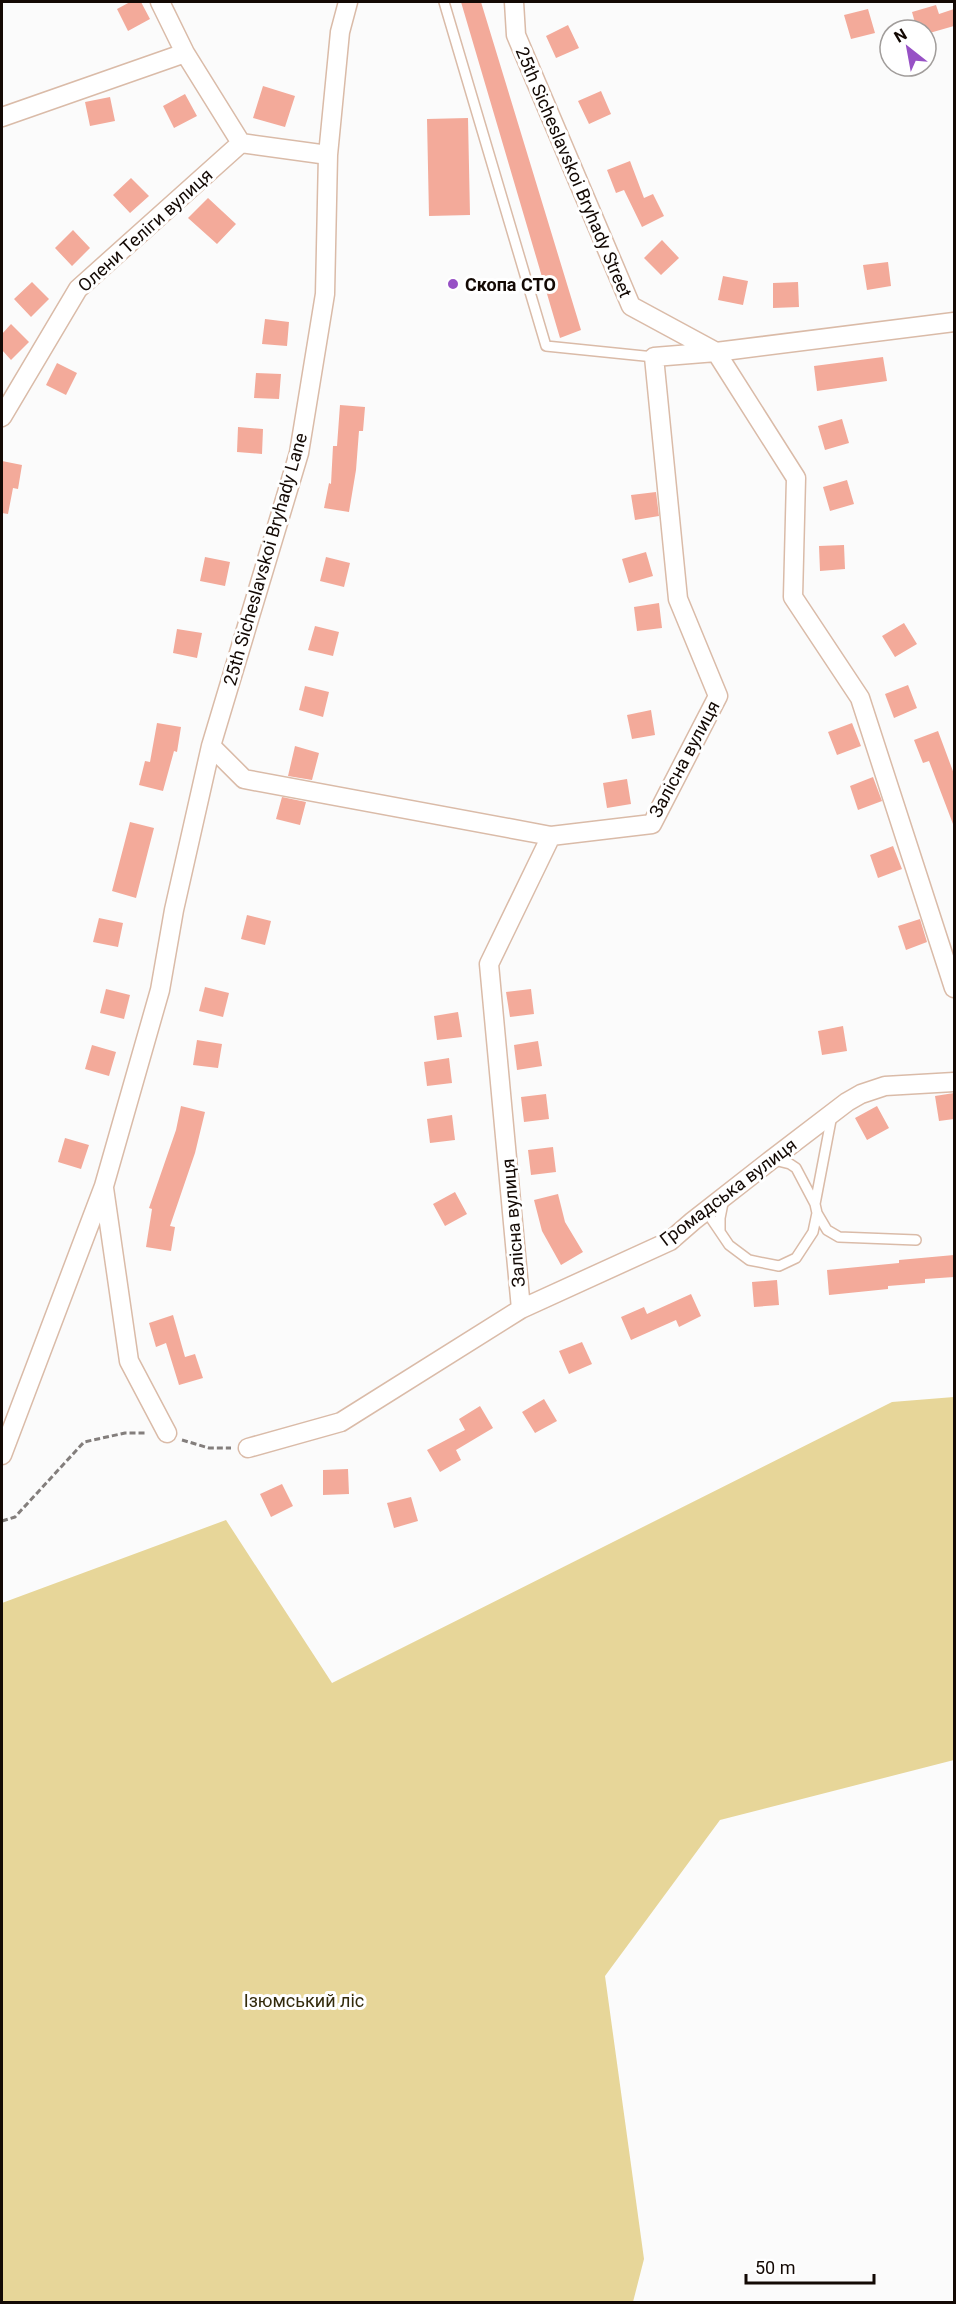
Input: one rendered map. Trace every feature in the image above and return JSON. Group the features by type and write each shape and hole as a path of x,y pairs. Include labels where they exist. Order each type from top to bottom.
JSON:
{"street":[{"path":"160,2 185,53 241,143 328,155 340,32 348,2"},
{"name":"25th Sicheslavskoi Bryhady Street","path":"514,2 516,35 632,306 716,352"},
{"path":"2,117 185,53"},
{"name":"Олени Теліги вулиця","path":"2,417 78,289 241,143"},
{"name":"25th Sicheslavskoi Bryhady Lane","path":"2,1455 104,1186 160,990 174,910 211,746 298,453 325,294 328,155"},
{"path":"654,357 716,352 954,322"},
{"path":"716,352 796,478 793,597 860,699 954,988"},
{"name":"Залісна вулиця","path":"521,1310 489,964 551,836 652,824 718,696 678,598 654,357"},
{"path":"211,746 244,779 551,836"},
{"name":"Громадська вулиця","path":"248,1448 341,1422 521,1310 670,1241 725,1195 861,1094 885,1086 954,1082"},
{"name":"25th Sicheslavskoi Bryhady Lane","path":"104,1186 129,1361 167,1433"}],"lane":[{"path":"444,2 546,346 654,357"},
{"path":"699,1216 720,1232 739,1254 749,1260 778,1266 796,1258 813,1232 833,1113"},
{"path":"771,1160 790,1164 796,1168 827,1230 839,1237 916,1240"},
{"path":"720,1232 720,1218 725,1195"},
{"path":"699,1216 720,1232"}],"path":[{"path":"2,1521 15,1517 84,1442 125,1433 167,1433 209,1448 248,1448"}],"green space":[{"name":"Ізюмський ліс","path":"954,1397 954,1760 720,1820 605,1976 644,2259 633,2302 2,2302 2,1603 226,1520 332,1683 892,1402"}],"building":[{"path":"130,2 141,2 150,19 128,31 117,9"},
{"path":"461,2 481,2 581,330 560,338"},
{"path":"936,5 939,14 954,9 954,26 938,31 938,18 914,18 912,12"},
{"path":"868,9 875,33 851,39 844,15"},
{"path":"568,25 579,48 556,58 546,36"},
{"path":"263,86 295,96 285,127 253,118"},
{"path":"601,91 611,114 589,124 578,101"},
{"path":"185,94 197,116 174,128 163,106"},
{"path":"110,97 115,121 90,126 85,102"},
{"path":"468,118 470,215 429,216 427,119"},
{"path":"630,161 644,198 653,194 664,216 642,227 624,190 616,193 607,170"},
{"path":"131,178 149,196 130,213 113,195"},
{"path":"208,198 236,224 217,244 188,218"},
{"path":"73,230 90,248 72,266 55,248"},
{"path":"662,240 679,258 661,275 644,258"},
{"path":"888,262 891,286 867,290 863,265"},
{"path":"723,276 748,281 743,305 718,300"},
{"path":"32,282 49,299 31,317 14,299"},
{"path":"798,282 799,307 773,308 773,283"},
{"path":"265,319 289,322 287,346 262,344"},
{"path":"11,324 29,342 11,360 2,350 2,334"},
{"path":"883,357 887,381 817,391 814,366"},
{"path":"57,363 77,373 66,395 46,385"},
{"path":"256,373 281,374 279,399 254,398"},
{"path":"340,405 365,407 363,431 359,431 356,470 349,512 324,508 329,483 331,484 333,446 337,446"},
{"path":"842,419 849,443 825,450 818,426"},
{"path":"238,427 263,429 262,454 237,452"},
{"path":"2,461 22,465 18,489 13,488 8,514 2,513"},
{"path":"847,480 854,504 830,511 823,487"},
{"path":"656,492 659,516 635,520 631,495"},
{"path":"844,545 845,569 820,571 819,546"},
{"path":"646,552 653,576 629,583 622,559"},
{"path":"205,557 230,562 225,586 200,581"},
{"path":"326,557 350,563 344,587 320,581"},
{"path":"659,603 662,628 637,631 634,607"},
{"path":"904,623 917,644 895,657 882,636"},
{"path":"315,626 339,632 333,656 308,650"},
{"path":"177,629 202,633 197,658 173,653"},
{"path":"908,685 917,708 894,718 885,694"},
{"path":"305,686 329,692 323,717 299,710"},
{"path":"651,710 655,735 632,739 627,715"},
{"path":"157,723 181,727 177,752 174,751 163,791 139,785 145,761 150,762"},
{"path":"852,723 861,746 837,755 828,732"},
{"path":"938,731 954,774 953,824 929,761 923,763 914,740"},
{"path":"295,746 319,753 312,780 288,776"},
{"path":"873,777 882,801 858,810 850,786"},
{"path":"627,779 631,804 607,808 603,783"},
{"path":"282,797 306,802 300,825 276,819"},
{"path":"130,822 154,828 136,898 112,891"},
{"path":"893,846 902,869 878,878 870,855"},
{"path":"247,915 271,921 265,945 241,939"},
{"path":"99,918 123,923 118,947 93,942"},
{"path":"920,919 927,942 906,950 898,926"},
{"path":"205,987 229,993 223,1017 199,1011"},
{"path":"106,989 130,995 124,1019 100,1013"},
{"path":"531,989 534,1014 510,1017 506,992"},
{"path":"458,1012 462,1037 437,1040 434,1016"},
{"path":"843,1026 847,1051 822,1055 818,1031"},
{"path":"197,1040 222,1044 218,1068 193,1065"},
{"path":"538,1041 542,1066 517,1070 514,1045"},
{"path":"92,1045 116,1052 109,1076 85,1069"},
{"path":"449,1058 452,1083 427,1086 424,1062"},
{"path":"954,1093 954,1119 939,1121 935,1096"},
{"path":"546,1094 549,1119 524,1122 521,1097"},
{"path":"181,1106 205,1112 195,1153 170,1226 175,1227 171,1251 146,1247 152,1209 149,1208 176,1130"},
{"path":"877,1106 889,1128 867,1140 855,1118"},
{"path":"452,1115 455,1140 430,1143 427,1119"},
{"path":"65,1138 89,1145 81,1169 58,1162"},
{"path":"553,1147 556,1172 531,1175 528,1150"},
{"path":"455,1192 467,1214 445,1226 433,1204"},
{"path":"558,1194 565,1222 583,1252 561,1265 542,1231 534,1200"},
{"path":"954,1255 954,1277 925,1279 925,1283 888,1286 888,1289 829,1295 827,1270"},
{"path":"777,1280 779,1305 754,1307 752,1282"},
{"path":"691,1294 701,1316 679,1327 676,1320 631,1340 621,1317 644,1307 647,1314"},
{"path":"173,1315 185,1357 195,1354 203,1378 179,1385 166,1343 156,1347 149,1323"},
{"path":"582,1342 592,1364 569,1374 559,1351"},
{"path":"544,1399 557,1421 535,1433 522,1412"},
{"path":"480,1406 493,1428 456,1450 461,1460 440,1472 427,1450 465,1430 459,1419"},
{"path":"348,1469 349,1494 323,1495 323,1470"},
{"path":"282,1484 293,1506 271,1517 260,1494"},
{"path":"411,1497 418,1521 394,1528 387,1503"}],"place":[{"name":"Скопа СТО","path":"453,284"}]}
